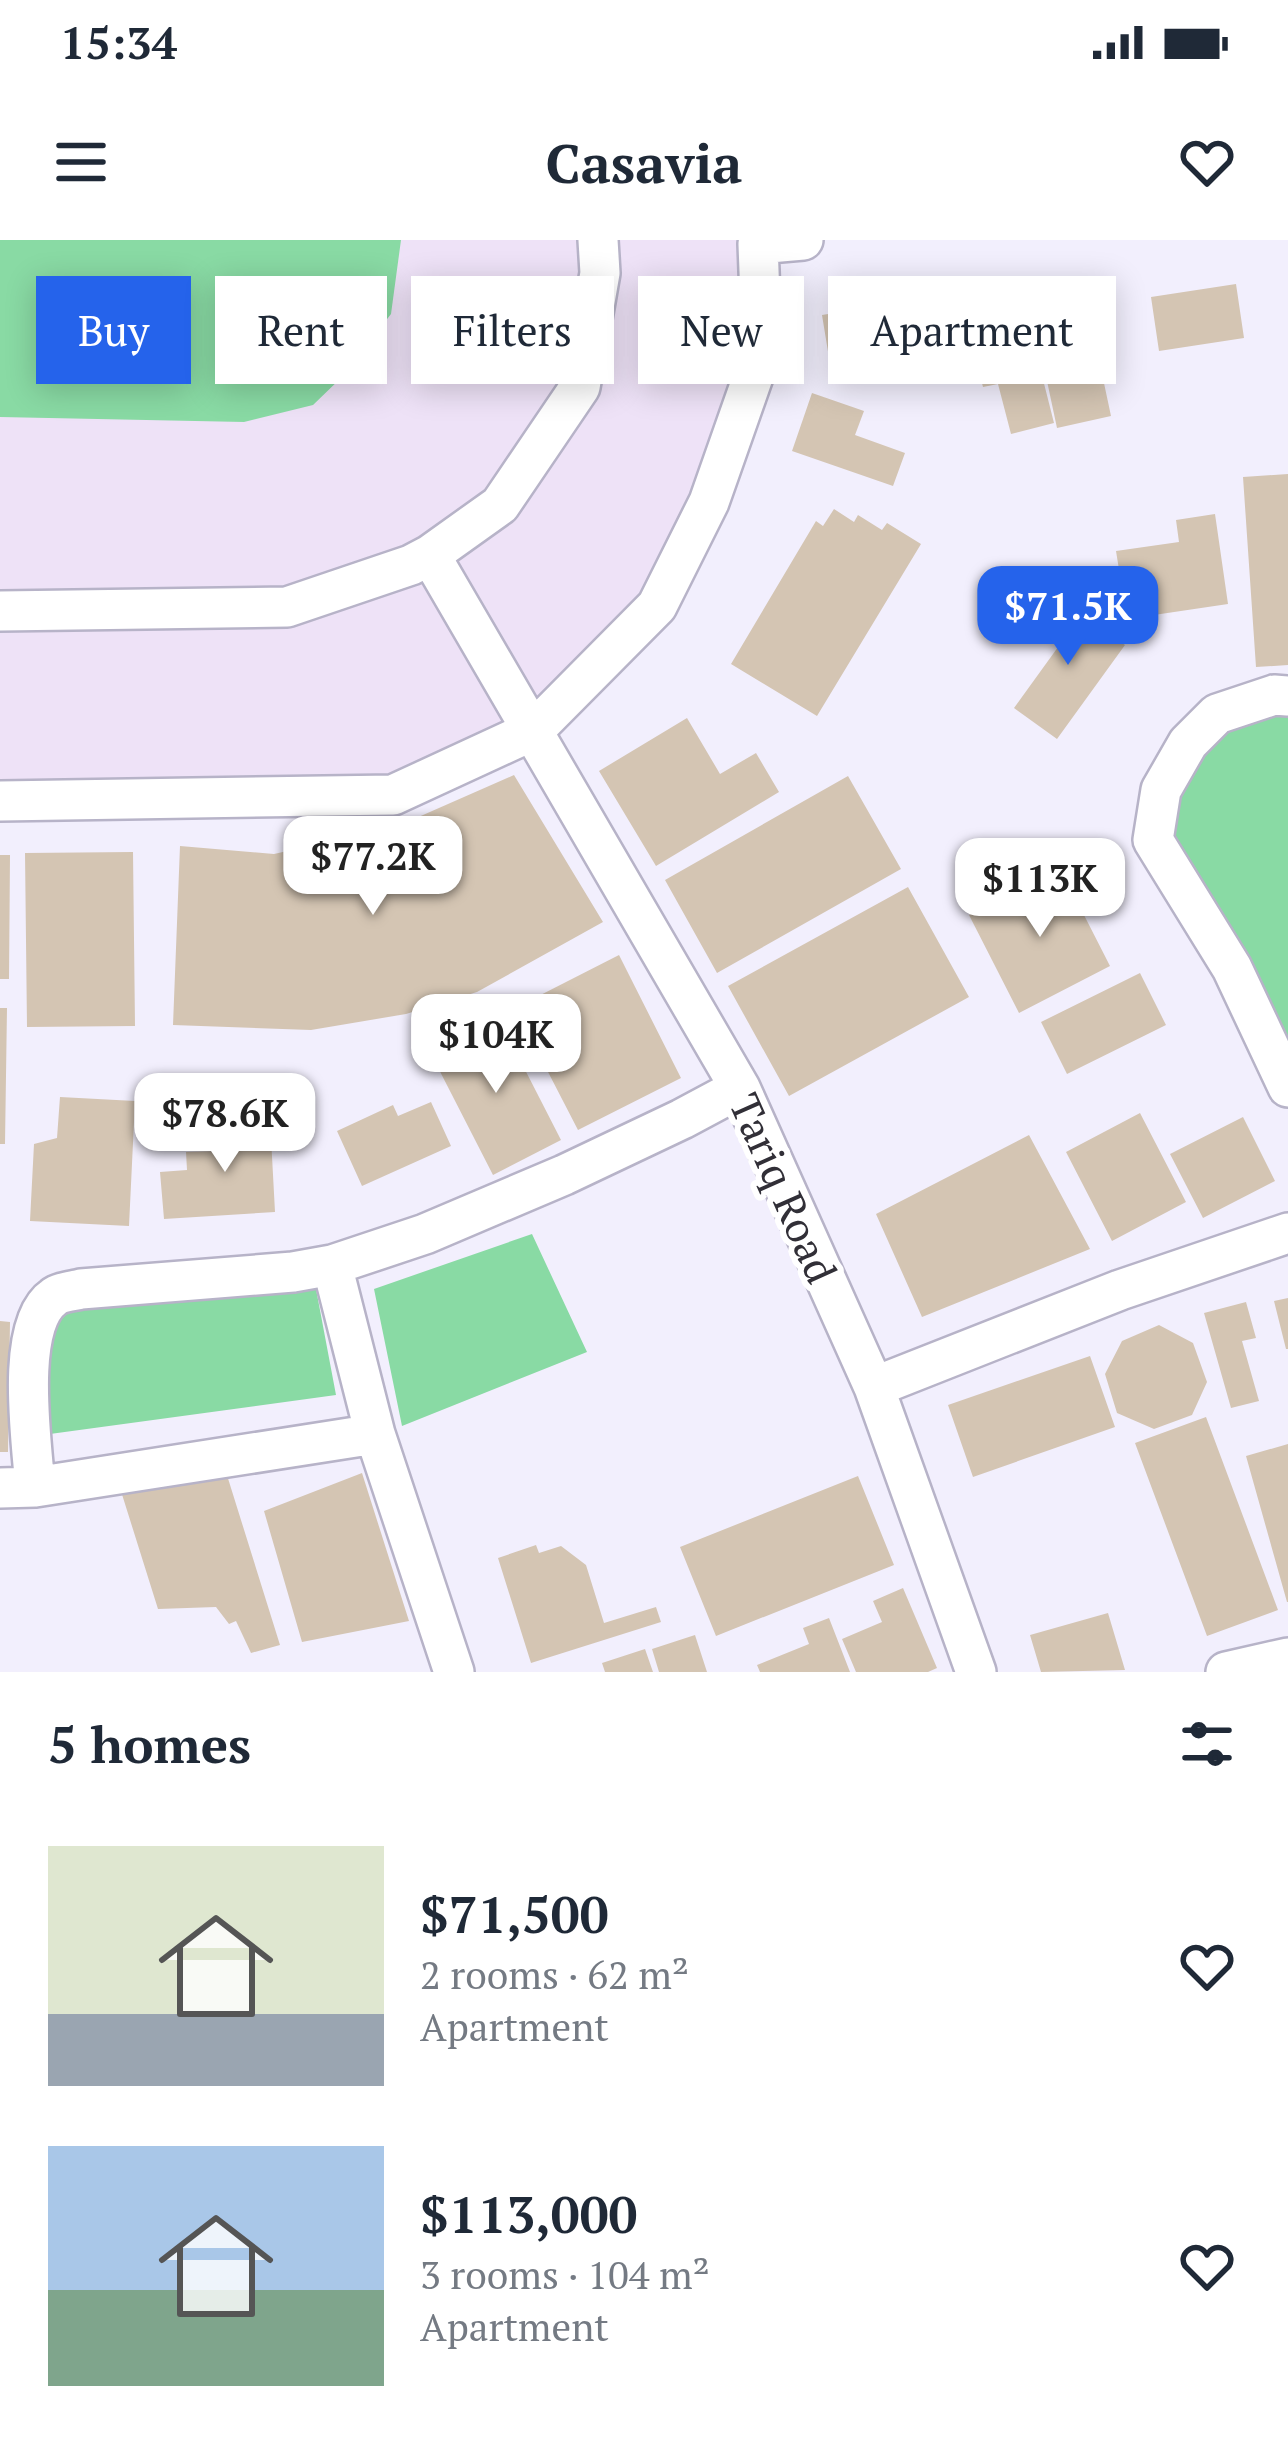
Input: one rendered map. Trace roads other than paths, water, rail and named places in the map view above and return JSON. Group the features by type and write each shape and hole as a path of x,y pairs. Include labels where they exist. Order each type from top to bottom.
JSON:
{"street":[{"path":"0,611 286,607 430,555 500,505 580,387 600,273 598,240"},
{"path":"0,801 393,795 534,730 657,606 709,502 762,351 758,242 803,240"},
{"name":"Tariq Road","path":"430,555 740,1088 874,1387 976,1672"},
{"path":"1288,696 1274,695 1217,714 1188,743 1161,790 1154,840 1232,968 1288,1087"},
{"path":"375,1434 17,1488 27,1365 37,1320 54,1297 81,1288 332,1265 424,1234 564,1175 740,1088"},
{"path":"874,1387 1120,1290 1288,1233"},
{"path":"332,1265 375,1434 454,1672"},
{"path":"1226,1672 1288,1658"}]}
